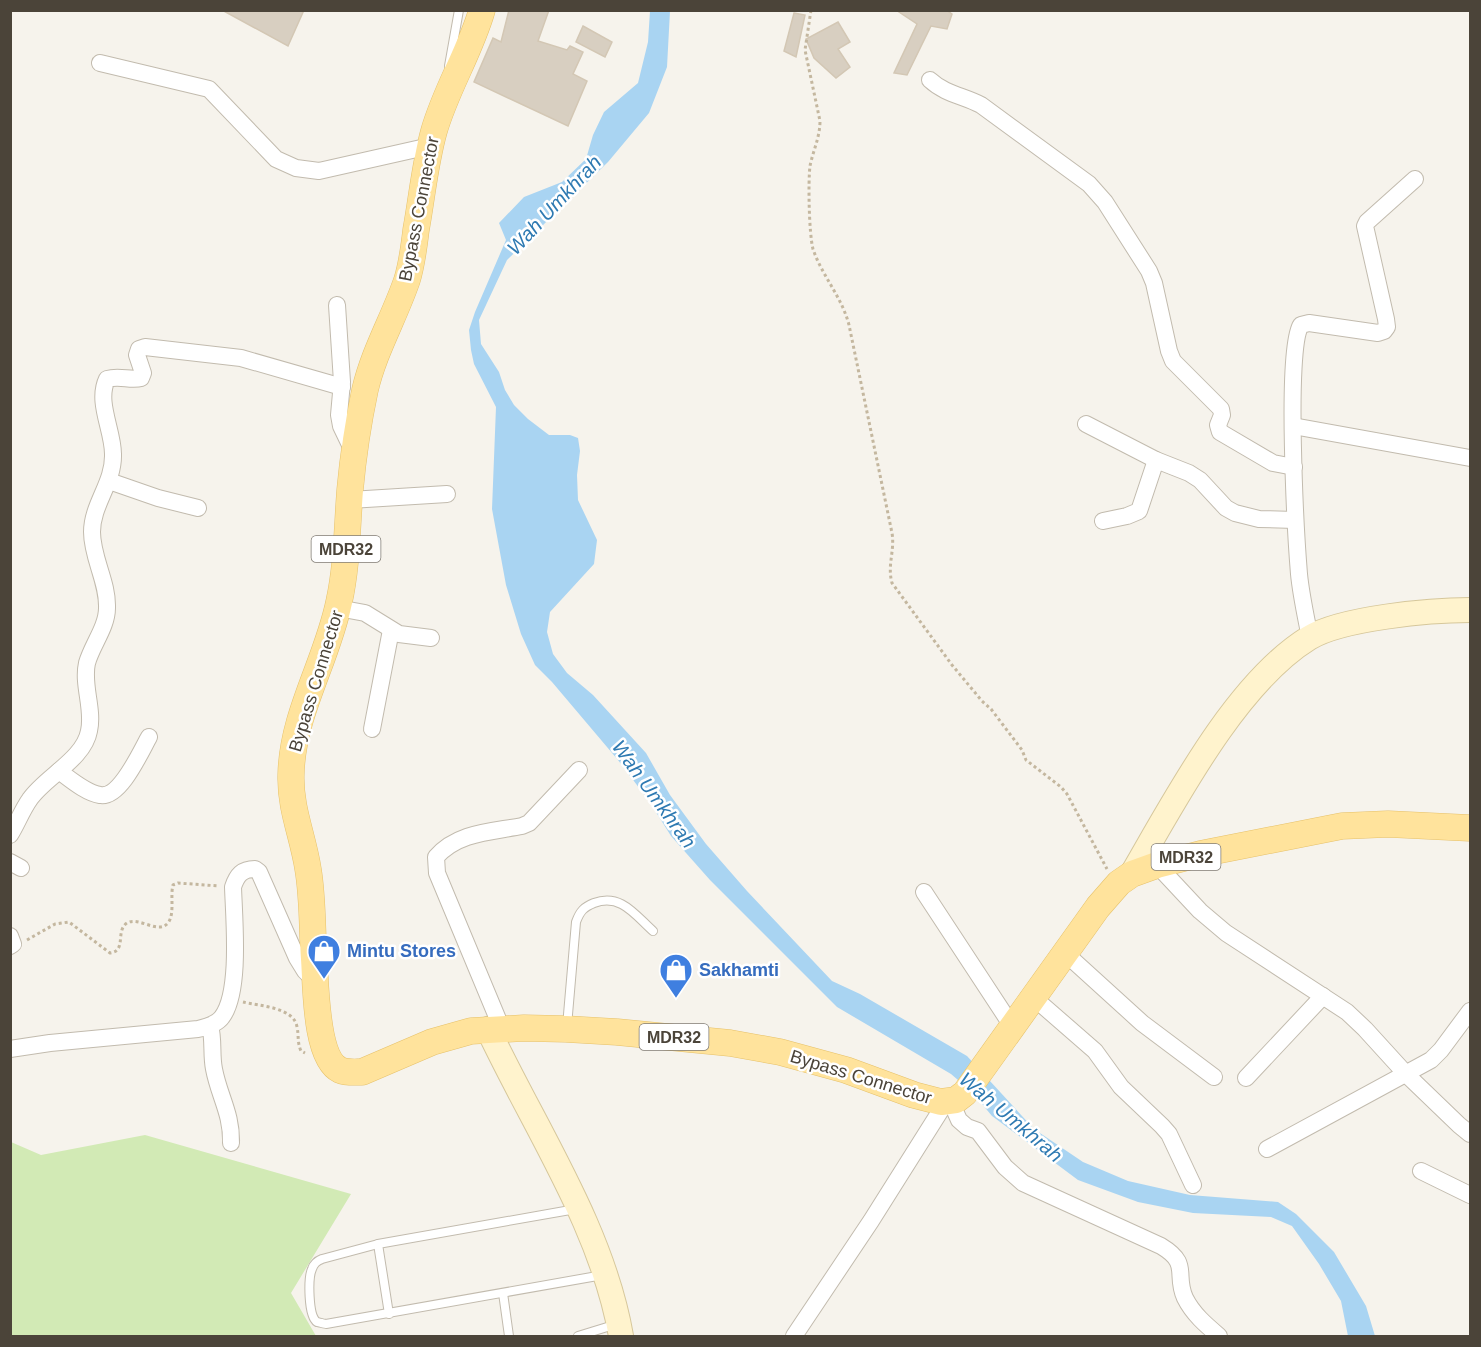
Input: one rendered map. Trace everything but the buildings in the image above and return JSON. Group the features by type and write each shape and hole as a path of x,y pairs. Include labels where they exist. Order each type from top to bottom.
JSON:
{"main road":[{"name":"Bypass Connector","path":"482,10 473,38 443,103 430,146 410,270 374,358 366,387 354,452 345,562 338,608 330,638 299,724 291,773 292,808 309,872 316,981 324,1046 328,1057 340,1070 349,1072 370,1069 448,1036 495,1029 616,1032 730,1043 780,1052 846,1070 929,1100 955,1099"},
{"name":"MDR32","path":"955,1099 990,1056 1098,907 1124,880 1157,865 1200,854 1342,826 1388,824 1470,828"}],"street":[{"path":"100,63 209,89 276,159 296,168 319,171 430,146"},
{"path":"930,80 940,90 970,99 981,105 1089,184 1105,202 1149,271 1173,361 1221,410 1222,415 1218,425 1220,432 1273,463 1294,467"},
{"path":"1310,638 1299,577 1295,520 1293,426 1294,354 1297,333 1301,325 1309,323 1378,333 1384,331 1387,327 1365,226 1415,179"},
{"path":"337,305 342,387 339,415 341,426 354,452"},
{"path":"10,835 30,798 77,752 89,732 86,669 94,644 106,620 108,606 94,552 92,533 93,515 113,468 113,452 103,388 107,379 116,376 141,378 143,373 137,355 139,349 144,347 241,358 342,387"},
{"path":"1086,424 1156,460 1195,476 1235,513 1259,519 1295,520"},
{"path":"1293,426 1470,458"},
{"path":"1103,521 1139,511 1156,460"},
{"path":"109,481 158,498 198,508"},
{"path":"350,500 447,494"},
{"path":"338,608 365,613 399,634 431,638"},
{"path":"1124,880 1234,711 1277,663 1310,638 1341,626 1450,610 1470,610"},
{"path":"372,729 391,630"},
{"path":"59,771 93,792 100,795 108,794 117,789 127,776 149,736"},
{"path":"579,770 529,823 463,837 445,847 436,857 437,873 495,1029 579,1209 606,1275 620,1330"},
{"path":"1157,865 1200,911 1226,933 1347,1012 1406,1074 1470,1134"},
{"path":"10,1049 198,1029 210,1026 222,1019 230,999 235,963 234,887 236,878 243,871 255,869 259,873 297,958 305,971 316,981"},
{"path":"924,892 1012,1026"},
{"path":"1065,953 1142,1023 1214,1077"},
{"path":"1246,1078 1323,996"},
{"path":"1033,997 1095,1052 1121,1087 1169,1134 1193,1185"},
{"path":"1267,1149 1431,1060 1442,1050 1470,1011"},
{"path":"210,1026 213,1037 214,1069 221,1098 231,1121 231,1143"},
{"path":"794,1336 955,1099"},
{"path":"955,1099 955,1111 959,1120 978,1131 1005,1167 1023,1183 1151,1241 1174,1254 1180,1265 1182,1291 1186,1300 1200,1320 1219,1336"},
{"path":"1421,1171 1470,1196"}],"lane":[{"path":"443,103 459,10"},
{"path":"567,1029 576,922 579,913 586,906 611,899 620,902 653,931"},
{"path":"579,1209 378,1244 316,1261 310,1275 312,1316 317,1322 326,1324 606,1275"},
{"path":"378,1244 389,1314"},
{"path":"503,1293 509,1336"},
{"path":"578,1336 620,1330"}],"path":[{"path":"812,10 805,50 820,130 810,169 811,238 817,258 842,303 849,324 892,533 893,548 889,566 892,583 951,665 991,709 1022,750 1026,760 1067,794 1124,880"},
{"path":"11,942 33,938 54,924 69,922 110,953 115,952 119,948 125,924 130,921 161,927 167,925 171,918 173,885 178,883 234,887"},
{"path":"230,999 285,1012 293,1017 297,1026 298,1045 301,1051 312,1052 324,1046"}],"green space":[{"path":"145,1135 351,1194 291,1293 316,1336 11,1336 11,1142 41,1155"}],"water":[{"name":"Wah Umkhrah","path":"650,11 670,11 667,67 649,113 608,162 507,260 479,320 481,344 499,372 505,390 514,405 549,435 570,435 578,438 580,451 577,475 578,500 597,540 594,564 550,612 547,632 553,654 567,673 593,695 646,753 670,795 706,844 832,981 860,994 967,1056 1034,1129 1083,1162 1128,1181 1190,1195 1278,1202 1296,1214 1334,1252 1366,1306 1375,1336 1348,1336 1341,1301 1319,1264 1292,1226 1271,1217 1193,1213 1138,1202 1078,1180 992,1116 972,1092 951,1074 837,1007 710,880 671,836 649,801 618,760 535,665 521,634 506,585 492,509 496,407 474,364 469,330 506,240 499,223 524,197 562,182 586,159 593,135 604,112 638,83 648,42"}],"place":[{"name":"Mintu Stores","path":"324,980"},
{"name":"Sakhamti","path":"676,999"}]}
